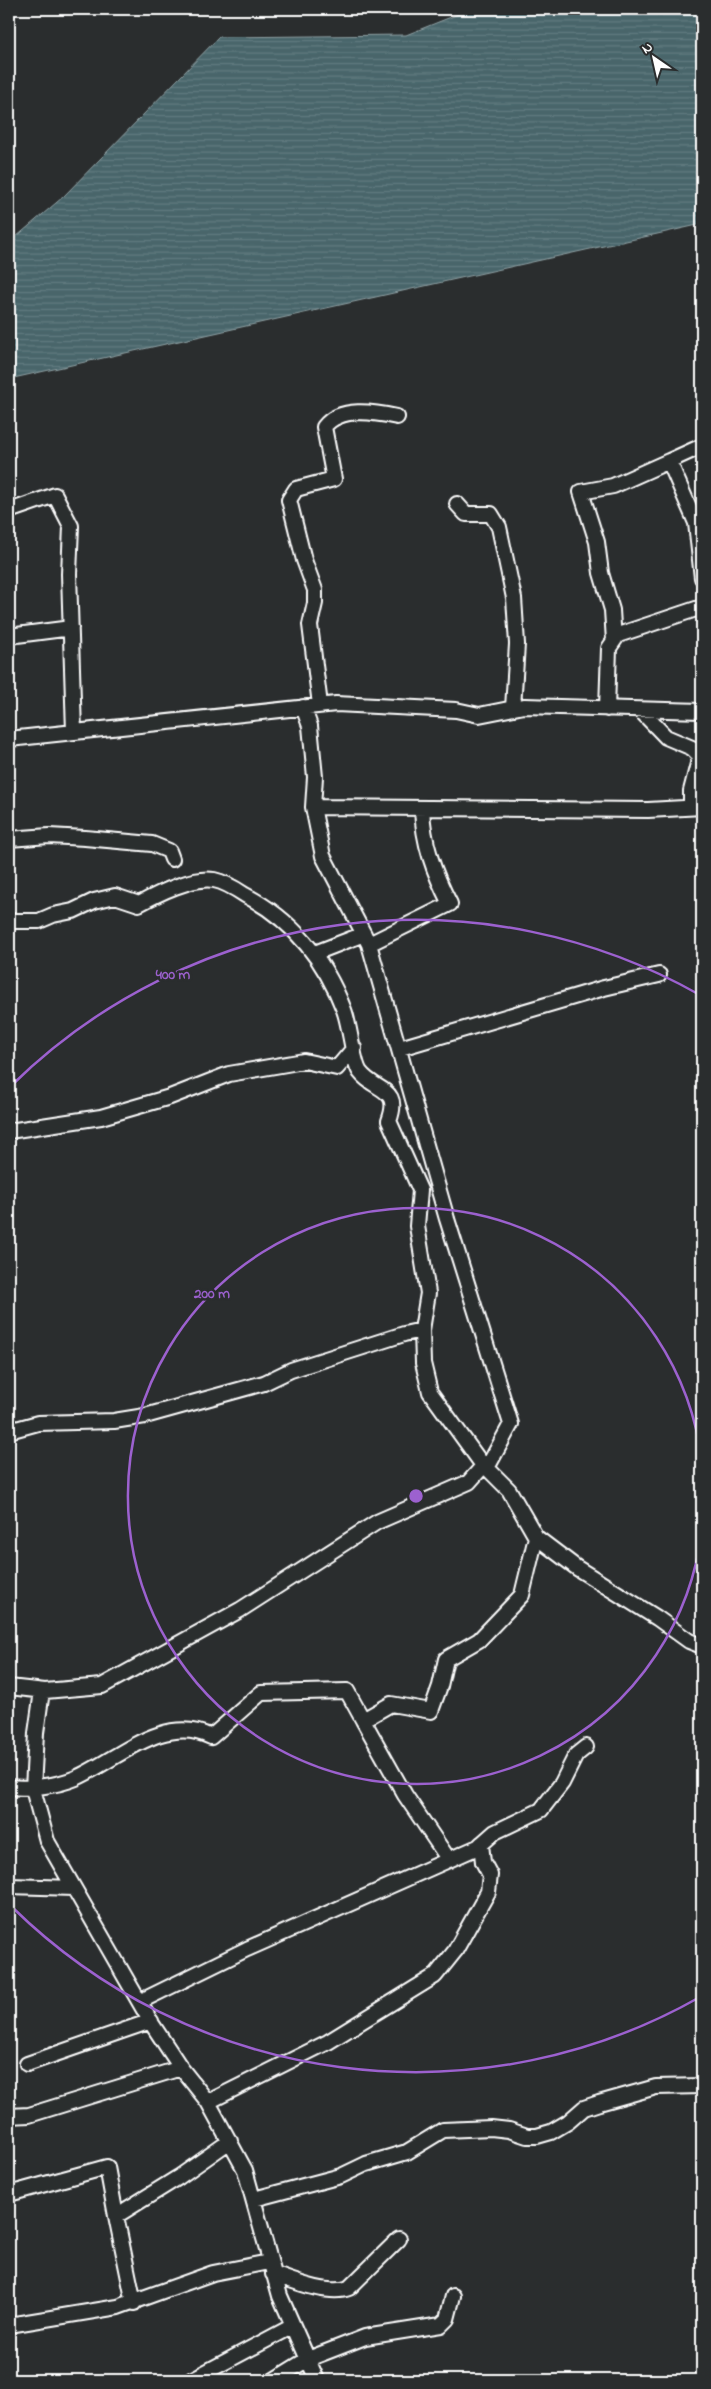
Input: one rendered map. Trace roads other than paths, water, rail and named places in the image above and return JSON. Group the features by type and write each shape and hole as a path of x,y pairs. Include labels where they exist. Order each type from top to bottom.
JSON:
{"street":[{"path":"320,705 310,625 315,603 315,590 304,560 289,500 296,489 334,479 324,428 331,418 351,412 397,417"},
{"path":"614,641 612,610 601,573 596,542 581,492 613,486 702,446"},
{"path":"669,462 696,523 702,578"},
{"path":"9,512 55,495 72,526 69,574 74,732"},
{"path":"457,504 466,514 491,514 499,527 514,607 517,644 513,708"},
{"path":"607,709 609,648 618,635 702,607"},
{"path":"9,636 72,628"},
{"path":"9,740 336,704 456,710 479,715 524,706 702,711"},
{"path":"9,1687 42,1691 102,1686 240,1610 377,1522 468,1482 485,1466 511,1424 447,1219 400,1048 366,939 323,856 313,807 315,777 310,726 303,707"},
{"path":"313,807 648,810 697,806 691,791 700,756 692,748 666,737 640,710"},
{"path":"315,953 366,939 450,904 430,863 422,824 422,808"},
{"path":"9,839 49,836 152,844 169,851 172,859"},
{"path":"9,921 39,921 53,915 72,912 94,901 115,896 139,904 165,890 214,880 266,907 298,932 315,953 335,988 345,1011 360,1072 389,1094 393,1109 389,1121 420,1190 418,1226 428,1293 422,1330 423,1363 430,1392 485,1466 509,1490 536,1537 577,1568 657,1618 689,1641 702,1646"},
{"path":"400,1048 604,988 659,975"},
{"path":"9,1131 101,1117 170,1097 229,1074 304,1061 337,1068 354,1048"},
{"path":"9,1431 38,1423 114,1421 145,1416 264,1383 291,1370 422,1330"},
{"path":"363,1720 391,1704 431,1711 440,1686 446,1659 479,1640 522,1595 536,1537"},
{"path":"42,1691 36,1733 33,1789 47,1841 151,2021 181,2068 208,2102 246,2170 271,2268 293,2326 317,2380"},
{"path":"9,1787 33,1789 75,1778 143,1740 176,1731 200,1732 210,1737 261,1693 347,1691 405,1795 449,1860"},
{"path":"141,2001 247,1949 449,1860 481,1844 495,1832 541,1810 562,1783 576,1755 586,1747"},
{"path":"208,2102 328,2042 435,1976 455,1951 488,1892 490,1875 482,1862 481,1844"},
{"path":"9,1886 74,1888"},
{"path":"27,2064 151,2021"},
{"path":"9,2116 29,2115 181,2068"},
{"path":"254,2199 297,2186 322,2182 366,2164 407,2152 443,2130 491,2128 509,2130 527,2136 538,2136 551,2132 568,2122 584,2108 599,2103 656,2088 702,2086"},
{"path":"116,2216 179,2177 230,2141"},
{"path":"9,2194 107,2167 134,2303"},
{"path":"9,2325 134,2303 177,2285 213,2273 271,2268 334,2291 342,2291 349,2288 400,2239"},
{"path":"274,2380 308,2359 365,2337 441,2325 447,2319 453,2296"},
{"path":"191,2380 293,2326"}],"water":[{"path":"471,9 702,9 702,224 9,379 9,243 63,197 219,37 406,35"}]}
